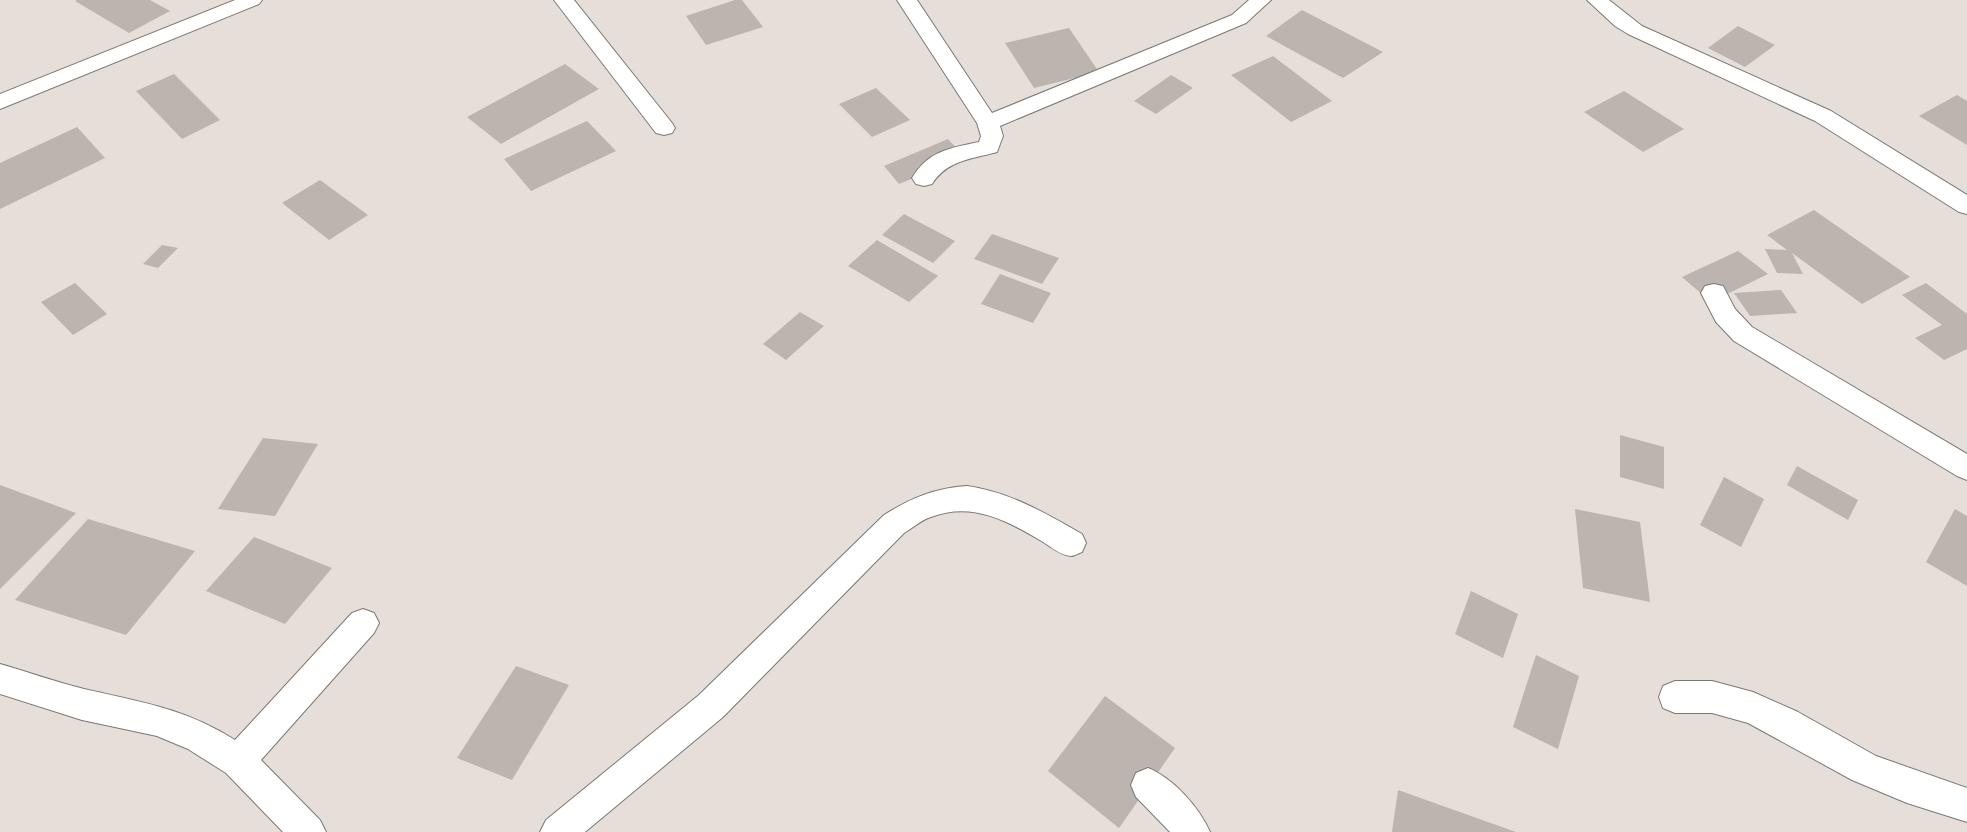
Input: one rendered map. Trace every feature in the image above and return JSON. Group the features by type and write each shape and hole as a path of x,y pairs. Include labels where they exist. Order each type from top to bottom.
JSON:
{"street":[{"path":"0,102 252,0"},
{"path":"564,0 664,128"},
{"path":"907,0 988,123 992,136 989,147 936,162 927,170 924,178"},
{"path":"988,123 1240,19 1260,0"},
{"path":"1597,0 1622,22 1635,30 1823,116 1967,206"},
{"path":"1714,293 1725,315 1744,334 1967,468"},
{"path":"558,832 711,706 894,524 926,505 961,497 1003,505 1071,544"},
{"path":"238,762 362,623"},
{"path":"0,679 82,704 157,720 200,737 238,762 308,832"},
{"path":"1675,697 1716,698 1767,713 1806,733 1850,761 1891,780 1967,806"},
{"path":"1148,785 1184,821 1192,832"}],"building":[{"path":"150,0 170,11 129,33 75,1"},
{"path":"735,0 742,0 763,27 706,45 686,16"},
{"path":"1302,10 1383,52 1343,78 1266,36"},
{"path":"1738,26 1775,45 1745,67 1708,48"},
{"path":"1069,28 1099,72 1034,88 1005,43"},
{"path":"1273,56 1332,101 1291,122 1231,75"},
{"path":"565,64 599,89 501,144 467,117"},
{"path":"174,74 220,120 182,139 136,91"},
{"path":"1171,75 1193,88 1156,114 1134,101"},
{"path":"876,88 910,120 872,137 839,104"},
{"path":"1624,91 1684,129 1643,152 1584,112"},
{"path":"1957,95 1967,101 1967,145 1919,116"},
{"path":"587,121 616,151 531,191 504,159"},
{"path":"77,127 105,158 0,209 0,163"},
{"path":"948,139 965,157 899,184 884,166"},
{"path":"320,180 368,215 329,240 282,203"},
{"path":"1814,210 1910,277 1862,304 1792,253 1803,274 1777,273 1765,249 1787,250 1767,235"},
{"path":"904,214 955,241 933,263 882,235"},
{"path":"992,234 1059,258 1042,284 974,259"},
{"path":"877,240 938,276 909,302 848,266"},
{"path":"162,245 178,248 158,268 143,264"},
{"path":"1738,251 1768,274 1711,302 1682,277"},
{"path":"1000,274 1051,293 1033,323 981,304"},
{"path":"75,283 107,314 73,335 41,302"},
{"path":"1926,283 1967,314 1967,349 1944,360 1915,338 1942,325 1902,295"},
{"path":"1781,290 1797,313 1750,316 1734,293"},
{"path":"800,312 824,326 786,360 763,344"},
{"path":"1620,435 1664,447 1664,489 1620,477"},
{"path":"263,438 318,444 275,516 218,509"},
{"path":"1797,466 1858,500 1848,520 1787,485"},
{"path":"1724,477 1764,499 1741,547 1700,525"},
{"path":"0,485 76,513 0,589"},
{"path":"1575,509 1640,522 1650,602 1583,588"},
{"path":"1955,509 1967,516 1967,586 1926,562"},
{"path":"88,519 195,551 126,635 15,600"},
{"path":"254,537 332,568 285,624 206,591"},
{"path":"1471,591 1518,614 1503,658 1455,634"},
{"path":"1536,655 1579,676 1558,749 1513,727"},
{"path":"516,666 569,685 512,780 457,758"},
{"path":"1105,696 1175,748 1119,828 1048,771"},
{"path":"1398,790 1516,832 1392,832"}]}
